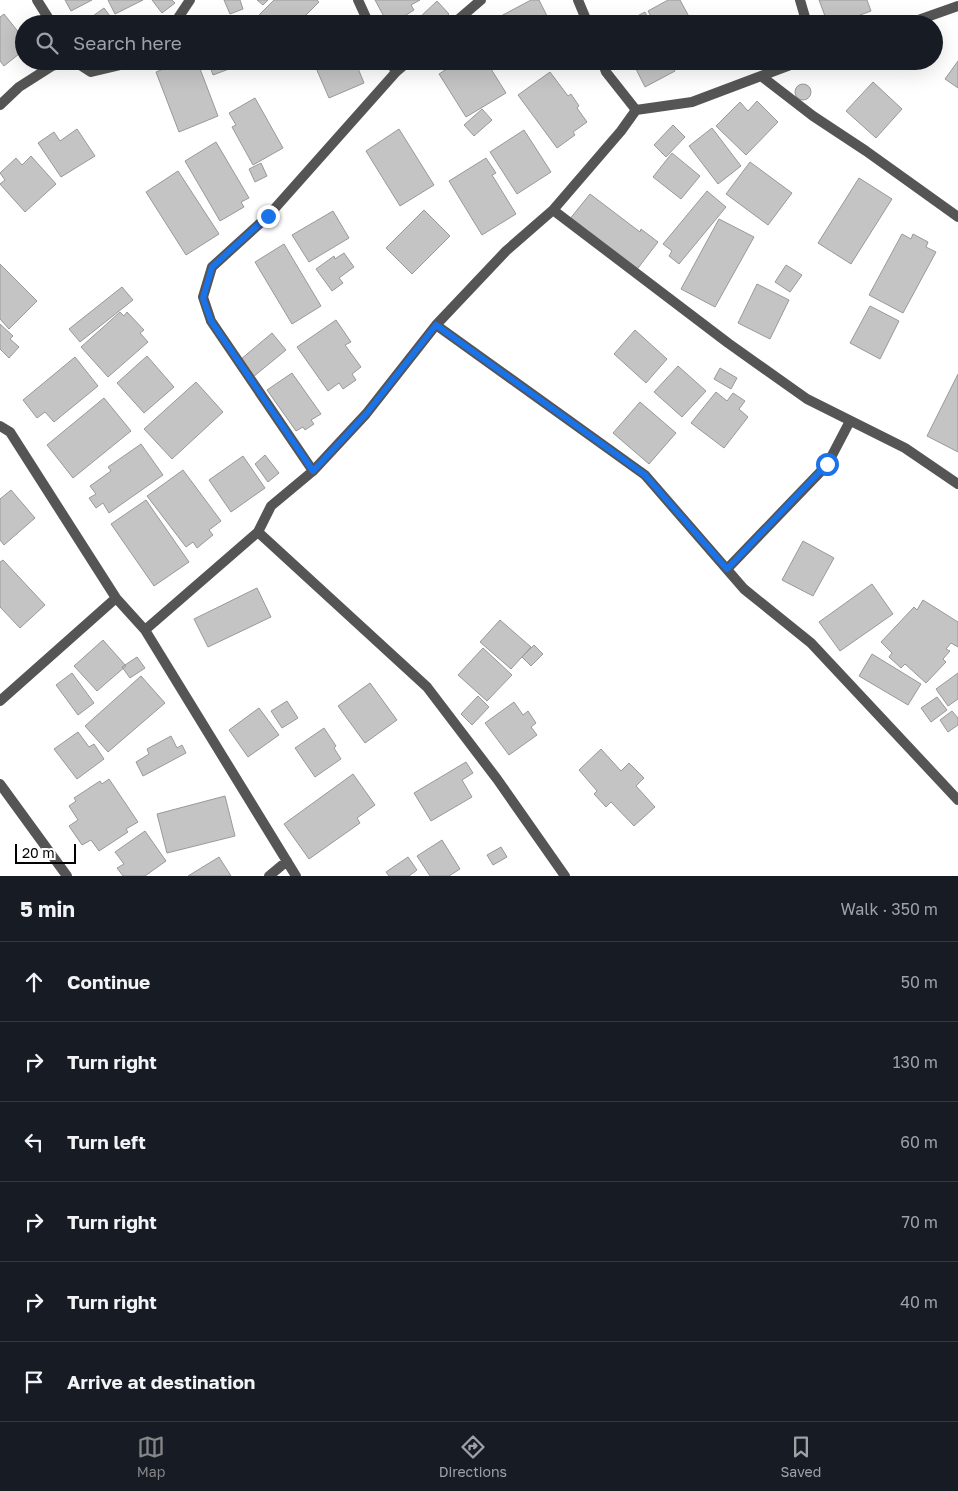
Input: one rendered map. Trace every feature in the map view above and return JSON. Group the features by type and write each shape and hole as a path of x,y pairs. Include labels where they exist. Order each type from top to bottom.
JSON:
{"street":[{"path":"37,0 46,15"},
{"path":"180,15 190,0"},
{"path":"358,0 365,15"},
{"path":"464,15 481,0"},
{"path":"578,0 584,15"},
{"path":"800,0 804,15"},
{"path":"932,15 958,6"},
{"path":"0,105 19,87 46,70"},
{"path":"313,471 211,321 203,298 212,267 268,216 398,70"},
{"path":"605,70 636,110"},
{"path":"145,630 258,532 271,506 313,471 366,414 436,325 506,251 553,210 621,131 636,110 692,102 777,70"},
{"path":"761,76 813,116 866,151 958,217"},
{"path":"553,210 728,343 807,399 904,448 958,484"},
{"path":"436,325 645,475 744,589 811,643 958,800"},
{"path":"727,569 827,464 850,421"},
{"path":"0,426 10,432 116,598 145,630 296,876"},
{"path":"258,532 427,687 497,779 565,876"},
{"path":"0,701 116,598"},
{"path":"0,784 67,876"},
{"path":"269,876 287,861"}],"building":[{"path":"65,0 92,0 71,11"},
{"path":"108,0 143,0 115,14"},
{"path":"152,0 172,0 175,3 162,13"},
{"path":"224,0 240,0 243,9 230,14"},
{"path":"257,0 268,0 263,5"},
{"path":"274,0 317,0 319,2 306,15 259,15"},
{"path":"375,0 420,0 411,5 414,10 406,15 383,15"},
{"path":"531,0 539,0 546,15 503,15"},
{"path":"668,0 680,0 688,15 650,15 648,11"},
{"path":"819,0 867,0 871,11 860,15 825,15"},
{"path":"437,1 449,14 448,15 422,15"},
{"path":"104,8 109,15 94,15"},
{"path":"4,14 15,28 15,57 4,66 0,61 0,17"},
{"path":"958,61 958,88 945,79"},
{"path":"161,70 200,70 218,116 179,132 156,72"},
{"path":"211,70 226,70 213,75"},
{"path":"317,70 359,70 364,83 329,98"},
{"path":"445,70 492,70 506,93 466,117 439,74"},
{"path":"636,70 674,70 675,71 645,87"},
{"path":"550,72 568,96 571,94 579,106 577,108 587,122 573,132 575,135 557,148 518,95"},
{"path":"873,82 902,109 876,138 846,111"},
{"path":"803,84 811,92 803,100 795,92"},
{"path":"255,98 283,148 253,165 232,127 236,125 229,113"},
{"path":"757,101 778,122 746,155 716,126 740,102 748,111"},
{"path":"482,109 492,120 474,136 464,125"},
{"path":"673,125 685,137 666,157 654,145"},
{"path":"712,128 741,166 718,184 689,146"},
{"path":"77,129 95,156 61,177 38,143 54,132 60,141"},
{"path":"399,129 434,185 400,206 366,151"},
{"path":"524,130 551,172 517,194 490,152"},
{"path":"216,142 249,198 241,202 244,207 220,221 185,161"},
{"path":"672,153 700,176 681,199 653,177"},
{"path":"31,156 56,184 25,212 0,184 5,180 0,173 16,158 22,165"},
{"path":"486,158 496,173 492,175 516,214 482,235 449,181"},
{"path":"750,162 792,193 768,225 726,194"},
{"path":"261,163 267,176 255,182 249,169"},
{"path":"178,171 219,234 186,255 146,192"},
{"path":"859,178 892,199 851,264 818,243"},
{"path":"707,191 726,207 679,264 669,256 672,251 663,244"},
{"path":"590,194 640,232 641,229 658,242 635,272 569,220"},
{"path":"424,210 450,236 412,274 386,248"},
{"path":"333,211 349,238 309,262 292,235"},
{"path":"719,219 754,237 715,307 681,289"},
{"path":"902,234 911,239 913,234 928,242 926,247 936,252 903,313 869,295"},
{"path":"284,244 321,306 292,324 255,262"},
{"path":"344,253 354,267 339,278 343,283 332,291 316,269 334,256 335,259"},
{"path":"0,264 37,301 9,329 0,319"},
{"path":"786,265 802,275 790,292 775,282"},
{"path":"757,284 789,300 770,339 738,323"},
{"path":"122,287 133,300 80,342 69,329"},
{"path":"870,306 899,321 880,359 850,343"},
{"path":"120,312 124,316 127,312 144,330 140,333 148,342 108,377 81,347"},
{"path":"336,320 351,342 345,345 361,367 352,374 356,380 343,389 339,383 328,391 297,347"},
{"path":"0,324 13,336 10,339 19,347 9,358 0,349"},
{"path":"635,330 667,359 646,383 614,354"},
{"path":"272,333 286,350 253,377 240,360"},
{"path":"147,356 174,387 144,413 117,383"},
{"path":"75,357 98,386 54,422 45,412 37,418 23,400"},
{"path":"678,366 706,391 682,417 654,392"},
{"path":"720,368 737,378 731,389 714,379"},
{"path":"292,373 321,414 311,420 314,424 305,430 303,427 296,431 267,390"},
{"path":"958,374 958,452 927,436"},
{"path":"196,382 223,412 172,459 144,429"},
{"path":"716,392 727,401 733,393 745,401 739,409 748,417 724,448 691,423"},
{"path":"104,398 131,431 73,478 47,445"},
{"path":"640,402 676,433 649,464 613,433"},
{"path":"141,444 163,475 109,513 103,503 96,508 89,498 96,494 90,486 111,471 108,467"},
{"path":"265,455 279,473 268,482 255,464"},
{"path":"243,456 265,488 231,512 209,480"},
{"path":"183,470 221,521 209,530 213,535 197,548 193,542 186,547 147,496"},
{"path":"11,490 35,518 4,545 0,540 0,499"},
{"path":"146,500 189,562 154,586 111,524"},
{"path":"803,541 834,558 813,596 782,580"},
{"path":"3,560 45,605 20,628 0,607 0,562"},
{"path":"872,584 893,614 840,651 819,622"},
{"path":"257,588 271,617 208,647 194,619"},
{"path":"923,600 958,622 958,647 951,643 946,649 950,651 943,659 946,662 926,683 905,664 901,668 889,657 892,653 881,642 914,607 917,610"},
{"path":"500,620 531,647 511,669 480,642"},
{"path":"103,640 126,666 97,691 74,666"},
{"path":"534,645 543,654 531,666 522,657"},
{"path":"483,648 512,675 487,701 458,675"},
{"path":"872,654 921,684 908,705 859,676"},
{"path":"137,657 145,668 130,678 122,667"},
{"path":"72,673 94,703 78,715 56,685"},
{"path":"958,673 958,699 948,706 936,689"},
{"path":"141,676 165,703 108,752 85,726"},
{"path":"370,683 397,720 365,743 338,706"},
{"path":"478,696 489,707 472,725 461,714"},
{"path":"937,697 947,710 931,722 921,708"},
{"path":"287,701 298,718 282,728 271,711"},
{"path":"514,702 523,715 528,711 536,723 531,727 537,735 509,755 485,723"},
{"path":"259,708 279,735 248,757 229,730"},
{"path":"952,711 958,718 958,725 948,732 940,720"},
{"path":"324,728 336,746 334,748 341,759 315,777 295,748"},
{"path":"78,732 89,747 94,744 104,759 77,779 54,749"},
{"path":"171,736 177,748 182,745 186,753 143,776 136,762 149,754 147,749"},
{"path":"601,749 621,771 629,763 644,778 636,786 655,807 634,826 611,802 606,807 594,794 597,791 579,770"},
{"path":"466,762 473,773 462,780 472,797 431,821 414,793"},
{"path":"353,774 375,805 357,818 360,823 309,859 284,824"},
{"path":"109,779 138,822 126,829 128,832 99,851 91,840 82,845 69,826 78,820 69,806 76,801 74,798 100,781 102,784"},
{"path":"225,796 235,836 167,853 157,814"},
{"path":"145,831 166,861 145,876 123,876 117,868 124,864 115,852"},
{"path":"442,840 460,869 449,876 430,876 417,856"},
{"path":"501,847 507,857 493,865 487,855"},
{"path":"219,857 231,876 188,876"},
{"path":"408,857 417,870 409,876 389,876 386,872"}],"route":[{"path":"268,216 212,267 203,298 211,321 313,471 366,414 436,325 645,475 727,569 827,464"}]}
